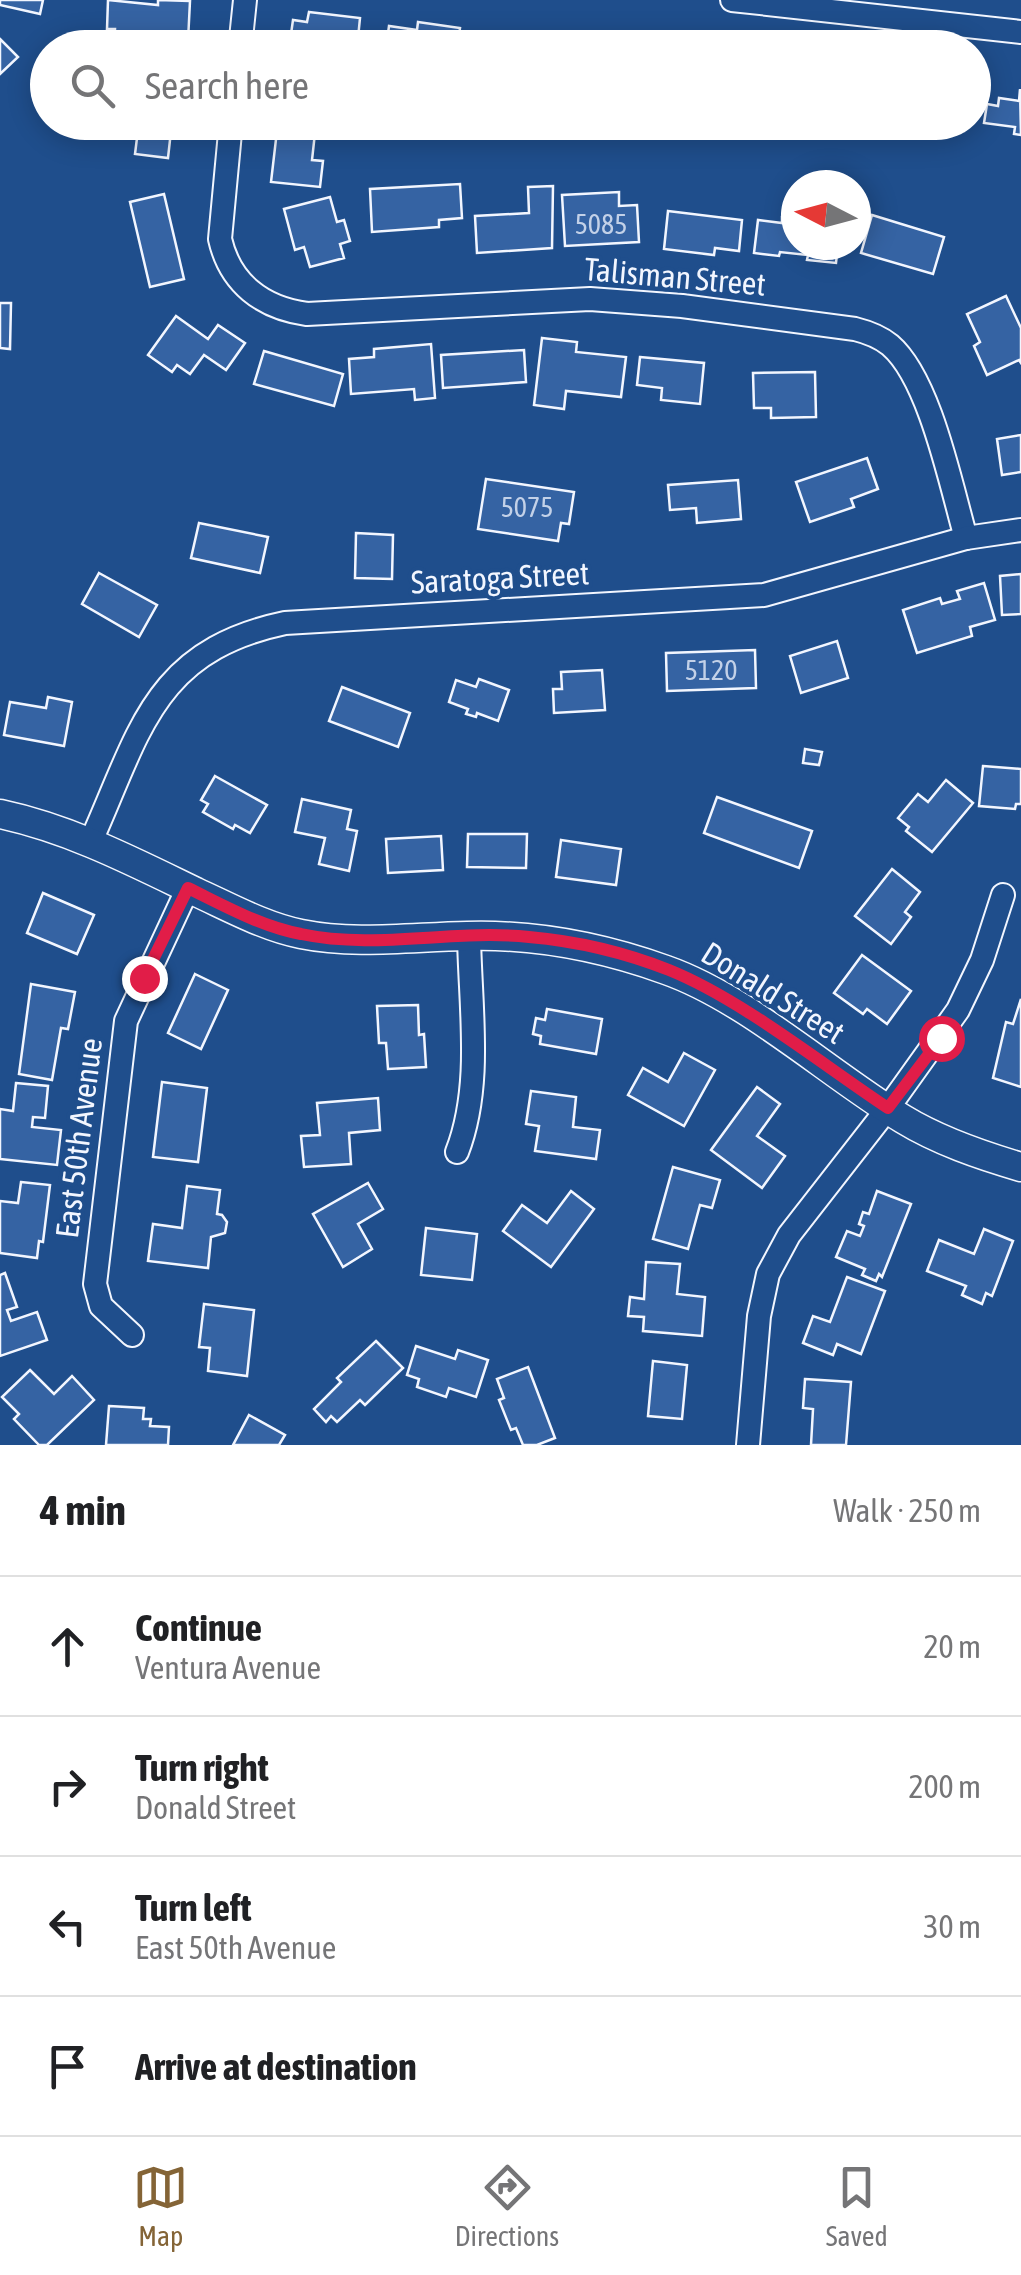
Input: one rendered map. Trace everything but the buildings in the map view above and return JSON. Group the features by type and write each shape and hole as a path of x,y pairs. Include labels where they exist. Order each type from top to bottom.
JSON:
{"street":[{"path":"242,30 246,0"},
{"path":"732,0 942,11 1021,32"},
{"name":"Talisman Street","path":"229,140 220,239 224,256 248,290 285,311 307,314 590,300 682,306 871,334 889,344 904,360 917,384 966,538"},
{"name":"Saratoga Street","path":"91,841 152,705 169,682 195,658 254,630 285,623 764,595 966,538 1021,530"},
{"name":"Donald Street","path":"0,814 91,841 238,912 299,934 368,940 469,936 544,939 590,947 670,970 733,1004 888,1108 948,1142 1021,1168"},
{"name":"East 50th Avenue","path":"132,1334 101,1306 95,1284 122,1038 144,978 188,888"},
{"path":"748,1445 759,1316 768,1274 789,1235 941,1038 982,960 1003,895"},
{"path":"456,1152 468,1124 472,1093 469,936"}],"route":[{"path":"144,978 188,888 238,912 299,934 368,940 528,936 590,947 670,970 733,1004 888,1108 941,1038"}]}
